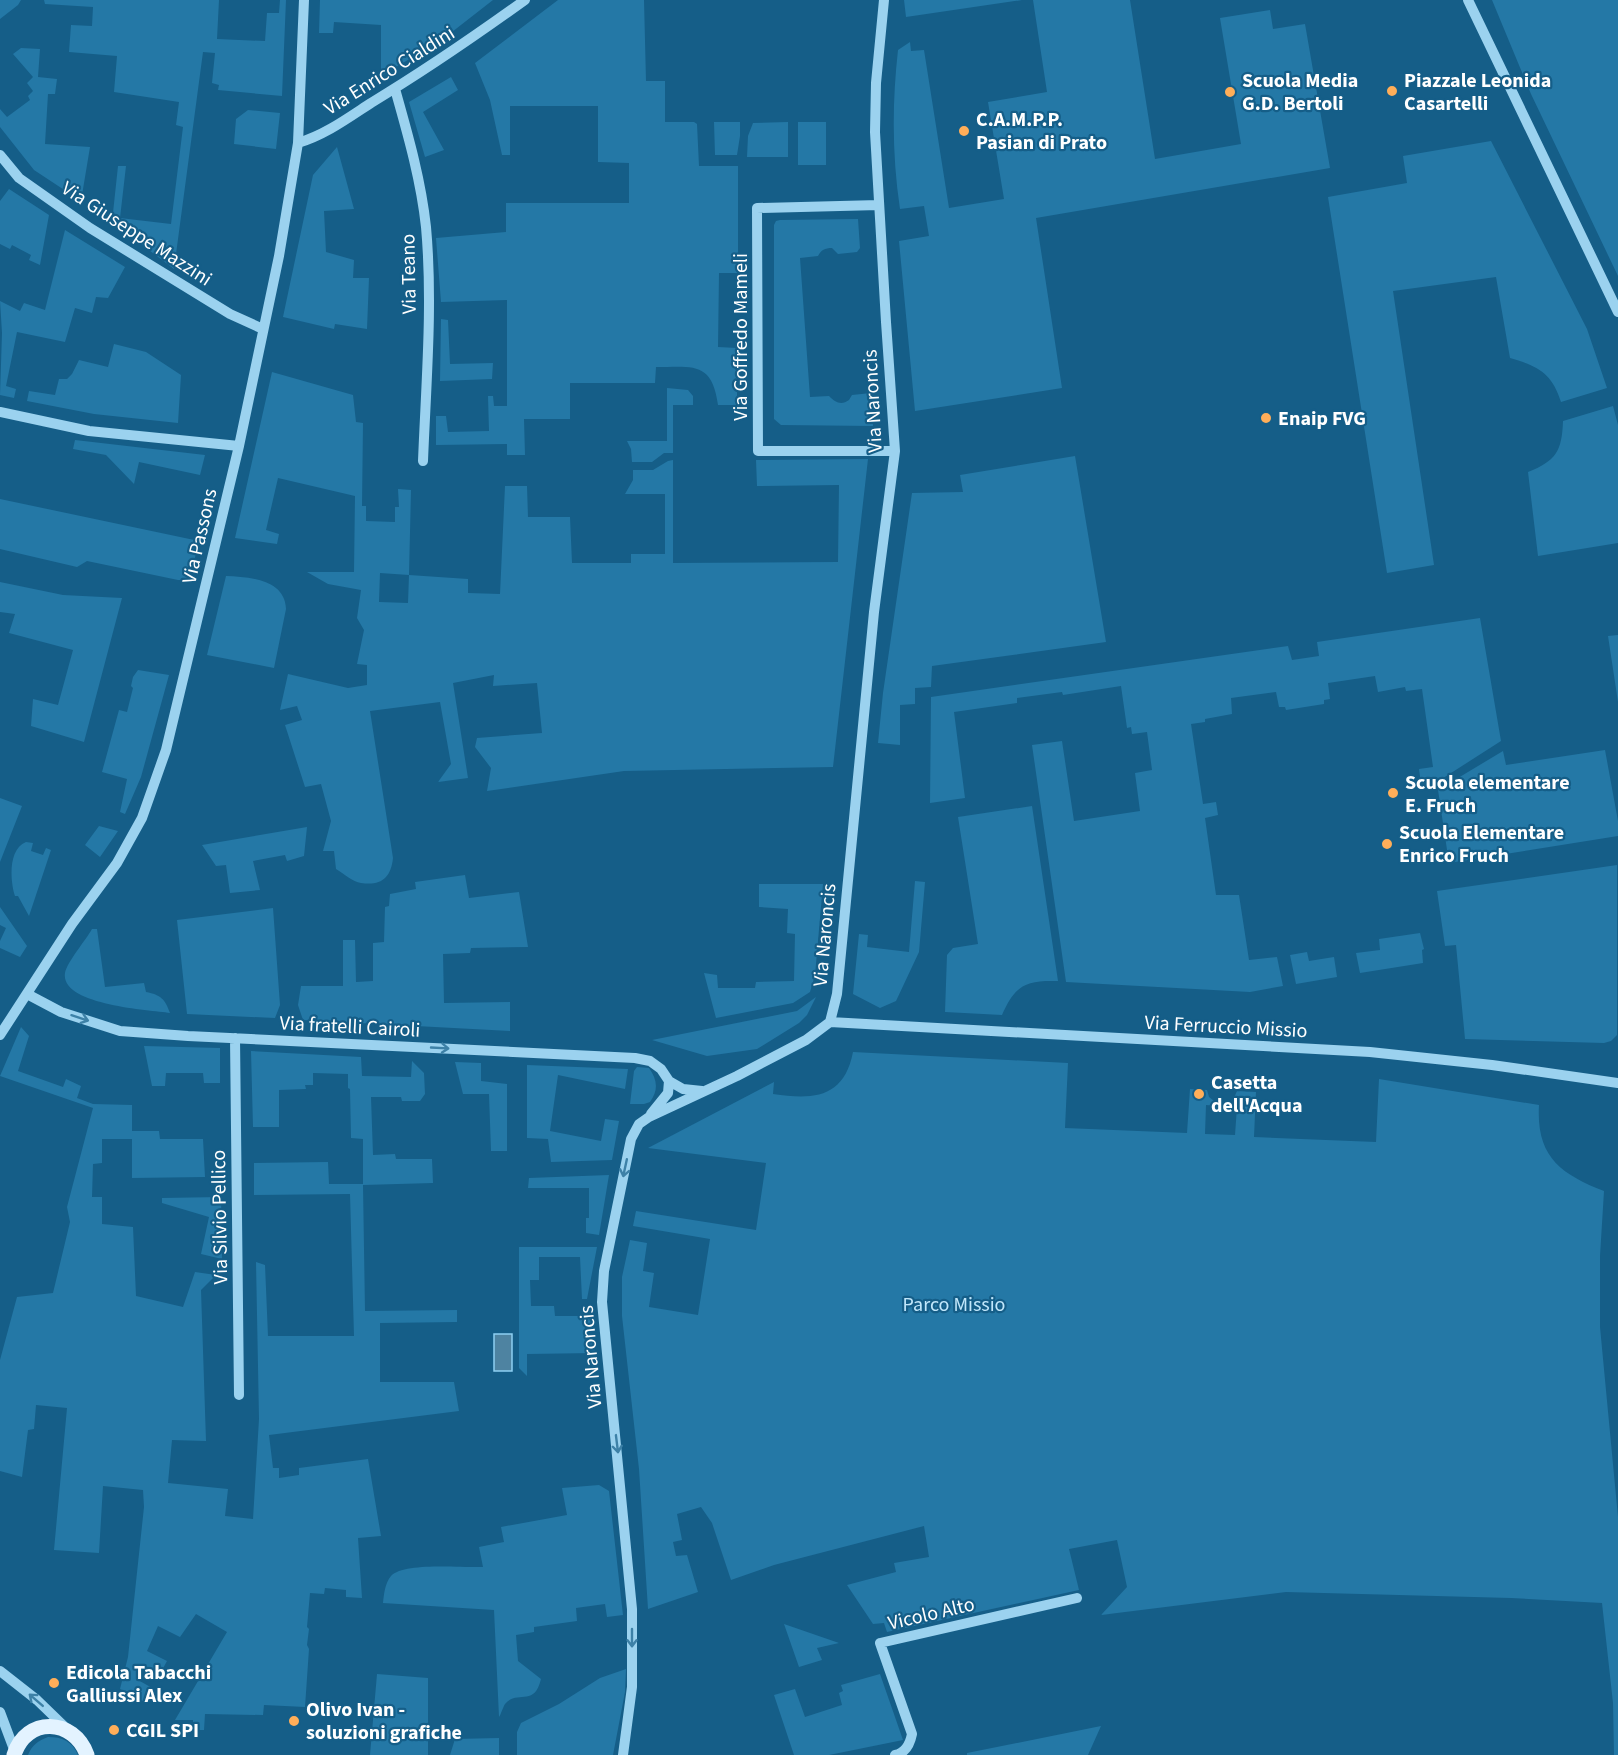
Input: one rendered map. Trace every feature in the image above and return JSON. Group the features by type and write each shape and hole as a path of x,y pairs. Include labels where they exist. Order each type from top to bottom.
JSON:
{"main road":[{"path":"15,1754 20,1742 37,1729 48,1726 70,1732 78,1738 87,1755"}],"street":[{"name":"Via Passons","path":"0,1035 72,924 117,863 142,818 166,750 239,446 279,256 298,143 304,0"},
{"name":"Via Enrico Cialdini","path":"298,143 317,137 395,89 467,42 525,0"},
{"name":"Via Naroncis","path":"623,1755 632,1687 631,1592 602,1302 604,1271 631,1139 639,1124 649,1117 806,1040 830,1022 837,994 874,612 895,451 875,132 876,83 884,0"},
{"path":"1468,0 1618,312"},
{"name":"Via Teano","path":"395,89 416,160 426,228 428,300 423,461"},
{"name":"Via Giuseppe Mazzini","path":"0,155 20,178 90,228 230,314 264,329"},
{"name":"Via Goffredo Mameli","path":"879,205 757,208 758,451 895,451"},
{"path":"0,412 89,431 239,446"},
{"name":"Via fratelli Cairoli","path":"27,994 61,1012 120,1031 634,1058 650,1061 662,1069 669,1081 683,1089 704,1091"},
{"name":"Via Ferruccio Missio","path":"830,1022 1370,1052 1492,1065 1618,1083"},
{"name":"Via Silvio Pellico","path":"235,1038 239,1395"},
{"path":"649,1117 668,1093 669,1081"},
{"name":"Vicolo Alto","path":"895,1755 902,1754 912,1734 880,1643 1077,1598"},
{"path":"0,1671 37,1700 70,1732"},
{"path":"0,1712 15,1754"}],"green space":[{"path":"0,0 21,0 0,19"},
{"path":"44,0 219,0 217,39 265,41 267,13 279,13 280,0 286,0 282,96 218,90 219,85 212,83 215,53 203,52 174,269 112,222 118,166 126,166 120,218 171,224 183,127 176,125 179,102 114,92 117,56 69,52 71,25 92,26 93,7 45,4"},
{"path":"320,0 493,0 443,39 381,76 381,25 334,22 333,33 319,33"},
{"path":"558,0 644,0 646,81 665,81 665,122 694,122 697,124 699,166 738,166 738,273 719,273 718,347 737,348 737,405 718,405 711,380 699,370 690,367 656,367 655,383 570,383 570,419 524,419 525,455 507,455 507,444 436,445 436,416 446,416 448,432 489,431 488,396 493,396 494,406 507,406 507,300 441,302 436,238 506,232 506,203 629,203 629,163 598,162 598,106 510,106 510,155 502,155 490,100 475,63"},
{"path":"904,0 1022,0 906,17"},
{"path":"1033,0 1130,0 1155,159 1241,144 1220,18 1270,10 1273,29 1305,24 1330,168 1036,218 1062,388 915,411 899,241 929,236 924,206 900,209 895,169 894,130 898,50 910,42 911,51 924,50 949,208 1004,199 988,102 1047,92"},
{"path":"1492,0 1618,0 1618,276 1531,94"},
{"path":"21,48 40,49 38,77 57,79 55,94 48,94 45,144 90,147 81,201 34,170 0,127 0,109 7,117 30,100 28,96 33,91 27,83 33,77 13,54"},
{"path":"451,77 458,90 423,112 444,150 425,157 409,102"},
{"path":"248,110 280,113 276,149 234,144 236,119"},
{"path":"714,122 740,122 737,155 715,155"},
{"path":"788,122 788,157 747,157 748,136 753,123"},
{"path":"798,122 826,122 826,165 798,165"},
{"path":"1491,141 1587,329 1607,388 1561,402 1553,384 1543,372 1529,364 1510,358 1496,277 1393,291 1434,565 1387,573 1328,197 1407,183 1403,156"},
{"path":"337,147 354,209 324,211 326,252 354,260 353,278 369,278 367,329 335,324 334,329 283,317 313,175"},
{"path":"9,189 49,215 40,265 29,260 31,255 12,245 10,249 0,244 0,201"},
{"path":"858,219 860,248 857,252 838,254 830,248 822,251 818,256 800,258 810,397 829,396 841,403 849,400 852,395 871,393 873,426 781,425 774,419 774,225 780,220"},
{"path":"65,230 125,267 108,298 96,297 92,313 75,308 65,342 17,332 6,386 16,389 14,398 0,395 2,333 0,301 20,311 24,303 45,310"},
{"path":"441,319 448,320 450,364 493,363 492,379 440,381"},
{"path":"114,344 146,352 181,375 178,423 94,414 27,401 29,391 55,395 59,379 67,379 79,360 108,367"},
{"path":"272,372 353,395 356,422 363,423 362,506 366,506 366,521 395,522 395,507 399,507 398,489 411,490 409,575 468,579 468,593 500,594 505,486 527,486 528,517 570,517 572,563 631,563 631,554 665,554 665,494 625,494 633,480 633,470 653,470 673,460 673,563 838,562 839,485 757,486 756,460 868,459 833,767 624,771 487,791 491,768 475,747 477,738 542,733 537,683 493,686 494,675 453,683 468,778 438,782 451,764 440,702 370,711 393,858 390,871 384,879 368,884 358,882 336,869 334,851 323,851 331,821 321,784 305,787 285,725 302,720 297,706 280,710 288,674 348,688 367,685 367,665 357,664 364,630 357,618 361,590 328,584 307,572 354,572 355,496 278,478 266,530 279,534 277,544 235,538","holes":["380,573 409,575 408,603 379,602"]},
{"path":"667,388 688,390 693,396 693,405 673,405 673,453 664,453 652,462 632,462 631,449 627,441 667,441"},
{"path":"1613,406 1618,425 1618,543 1538,556 1528,472 1545,464 1556,454 1561,440 1563,421"},
{"path":"75,440 205,455 200,475 139,462 134,484 106,455 73,449"},
{"path":"1075,456 1106,642 932,666 931,687 915,688 915,704 900,705 900,745 878,743 912,493 963,492 960,475"},
{"path":"0,499 199,541 190,578 178,580 87,561 77,567 0,549"},
{"path":"226,576 245,577 264,582 279,591 284,599 286,609 274,668 207,655"},
{"path":"0,582 63,595 122,598 84,742 31,726 33,699 58,705 73,650 9,633 15,614 0,612"},
{"path":"1480,618 1501,741 1437,782 1421,784 1419,769 1433,767 1422,689 1406,691 1405,687 1378,692 1375,676 1328,683 1330,699 1324,700 1324,704 1286,710 1285,707 1279,707 1276,692 1231,698 1232,714 1191,724 1203,804 1216,802 1218,815 1205,818 1216,895 1239,895 1249,960 1277,957 1283,986 1250,992 1066,982 1032,745 1062,741 1074,821 1140,811 1135,773 1152,770 1147,732 1132,734 1131,727 1127,728 1121,686 1063,695 1062,692 1017,698 1017,703 954,712 965,798 930,803 931,697 1288,646 1292,660 1319,656 1317,642"},
{"path":"1618,635 1618,702 1608,636"},
{"path":"138,670 169,675 141,777 125,814 120,812 127,779 102,772 119,710 127,712 133,688 131,686 133,677"},
{"path":"1605,750 1618,821 1618,836 1449,863 1438,790 1503,751 1506,765"},
{"path":"0,798 22,806 0,862"},
{"path":"1032,806 1058,981 1030,983 1023,986 1012,997 1002,1015 945,1012 947,955 953,948 978,944 958,817"},
{"path":"99,826 118,831 100,857 85,845"},
{"path":"307,827 304,856 287,861 285,855 253,861 260,890 230,893 226,865 216,866 202,845"},
{"path":"26,842 33,843 31,851 43,855 46,848 51,850 29,916 18,896 15,896 12,882 13,858 20,846"},
{"path":"1617,865 1617,1035 1611,1041 1604,1043 1465,1039 1456,945 1445,946 1437,891"},
{"path":"465,875 469,898 519,892 528,947 471,948 470,953 443,954 444,1003 510,1002 510,1031 303,1020 298,1005 301,986 343,986 343,940 355,940 356,982 373,981 373,943 384,942 385,907 389,906 390,894 416,889 415,882"},
{"path":"915,881 925,882 919,952 896,1001 880,1008 853,994 859,934 868,935 867,947 909,952"},
{"path":"759,884 823,884 815,975 810,992 793,1003 716,1018 704,973 717,975 718,988 755,988 756,982 794,981 795,934 787,933 788,909 759,907"},
{"path":"0,907 27,946 20,957 0,948 0,941 6,928 0,925"},
{"path":"273,908 280,1005 275,1018 187,1014 177,920"},
{"path":"92,929 97,929 105,987 144,983 146,992 162,998 170,1013 107,1004 76,992 67,984 66,968"},
{"path":"1420,933 1424,949 1422,950 1423,963 1360,973 1356,953 1380,950 1379,939"},
{"path":"1307,952 1309,961 1334,957 1337,977 1296,984 1290,955"},
{"path":"816,997 807,1015 799,1023 757,1049 707,1056 652,1040 797,1011"},
{"path":"21,1027 29,1036 18,1071 63,1087 66,1079 81,1086 77,1098 93,1104 132,1105 132,1131 159,1131 160,1139 203,1139 205,1177 132,1178 132,1139 102,1139 102,1163 93,1164 92,1197 102,1197 102,1224 133,1227 136,1296 183,1307 195,1272 216,1275 201,1290 206,1441 172,1440 168,1483 228,1489 225,1516 253,1519 259,1419 256,1262 265,1265 268,1336 354,1336 350,1194 254,1195 254,1163 328,1162 329,1184 363,1184 363,1139 351,1138 348,1074 313,1073 313,1085 305,1085 306,1089 279,1090 279,1127 253,1127 251,1051 361,1057 362,1076 411,1077 412,1061 424,1073 425,1094 420,1101 402,1101 401,1097 371,1097 373,1155 395,1154 396,1159 432,1159 433,1183 363,1185 365,1311 457,1310 457,1322 380,1323 380,1382 454,1382 459,1411 269,1435 273,1468 279,1468 279,1478 299,1475 299,1468 368,1459 381,1536 358,1538 362,1598 346,1597 346,1590 325,1588 324,1594 310,1593 305,1707 264,1705 263,1715 205,1714 204,1730 193,1730 193,1720 175,1720 227,1632 196,1614 180,1637 158,1626 147,1651 167,1661 160,1674 146,1666 138,1680 154,1689 147,1703 120,1689 128,1657 144,1507 143,1490 103,1486 99,1553 54,1550 67,1408 36,1405 34,1429 28,1430 22,1477 0,1471 0,1360 17,1297 53,1293 70,1222 67,1207 93,1108 0,1076"},
{"path":"144,1046 220,1048 220,1083 204,1083 203,1073 166,1073 165,1086 152,1086"},
{"name":"Parco Missio","path":"853,1052 1068,1063 1065,1128 1187,1133 1190,1089 1207,1090 1209,1097 1218,1104 1218,1106 1206,1105 1205,1134 1235,1135 1237,1107 1225,1104 1233,1100 1237,1091 1256,1092 1254,1137 1376,1142 1379,1079 1539,1105 1542,1138 1554,1161 1575,1178 1604,1191 1600,1256 1600,1327 1618,1517 1618,1755 1614,1755 1613,1703 1602,1603 1511,1598 1286,1592 1101,1615 1127,1587 1117,1540 1069,1549 1079,1590 887,1632 884,1623 873,1624 847,1585 896,1572 894,1563 929,1557 924,1526 774,1565 731,1580 712,1523 701,1507 677,1514 682,1540 673,1542 676,1556 687,1555 698,1592 648,1609 639,1469 622,1316 622,1277 630,1240 647,1243 643,1271 654,1273 649,1307 698,1315 710,1239 633,1226 636,1211 756,1230 766,1163 648,1148 774,1082 773,1094 802,1096 825,1092 835,1087 842,1079 849,1067"},
{"path":"455,1062 481,1063 481,1081 507,1084 507,1151 491,1151 489,1094 463,1094"},
{"path":"527,1065 628,1069 625,1089 558,1075 550,1131 601,1141 605,1119 619,1121 612,1160 551,1162 548,1139 527,1138"},
{"path":"637,1067 649,1068 654,1076 656,1089 650,1102 630,1104 634,1071"},
{"path":"609,1175 599,1235 586,1233 586,1218 589,1218 589,1188 528,1188 529,1178"},
{"path":"221,1197 222,1259 201,1254 209,1217 162,1203 162,1198"},
{"path":"519,1247 597,1247 587,1299 582,1299 580,1257 539,1257 539,1280 530,1280 531,1306 554,1306 555,1316 590,1316 595,1353 527,1354 527,1376 519,1368"},
{"path":"599,1485 609,1491 623,1615 607,1617 605,1604 576,1608 577,1621 534,1627 534,1632 516,1635 518,1661 541,1679 534,1693 510,1700 505,1704 499,1717 494,1610 383,1603 387,1582 398,1572 420,1567 483,1567 479,1547 504,1542 501,1527 567,1515 562,1488"},
{"path":"784,1624 839,1643 817,1648 822,1660 799,1667"},
{"path":"626,1669 625,1692 613,1755 517,1755 517,1732 521,1723 559,1704 600,1678"},
{"path":"377,1674 428,1678 428,1755 370,1755"},
{"path":"880,1674 903,1740 829,1755 794,1755 774,1695 795,1689 805,1717 842,1705 839,1693 843,1691 841,1685"},
{"path":"1101,1726 1088,1755 967,1755 967,1753"},
{"path":"48,1737 66,1741 73,1746 78,1755 28,1755 36,1744"},
{"path":"499,1738 499,1755 450,1755 455,1739"}],"shaded area":[{"path":"494,1334 512,1334 512,1371 494,1371"}],"place":[{"name":"Piazzale Leonida Casartelli","path":"1392,91"},
{"name":"Scuola Media G.D. Bertoli","path":"1230,92"},
{"name":"C.A.M.P.P. Pasian di Prato","path":"964,131"},
{"name":"Enaip FVG","path":"1266,418"},
{"name":"Scuola elementare E. Fruch","path":"1393,793"},
{"name":"Scuola Elementare Enrico Fruch","path":"1387,844"},
{"name":"Casetta dell'Acqua","path":"1199,1094"},
{"name":"Edicola Tabacchi Galliussi Alex","path":"54,1683"},
{"name":"Olivo Ivan - soluzioni grafiche","path":"294,1721"},
{"name":"CGIL SPI","path":"114,1730"}]}
